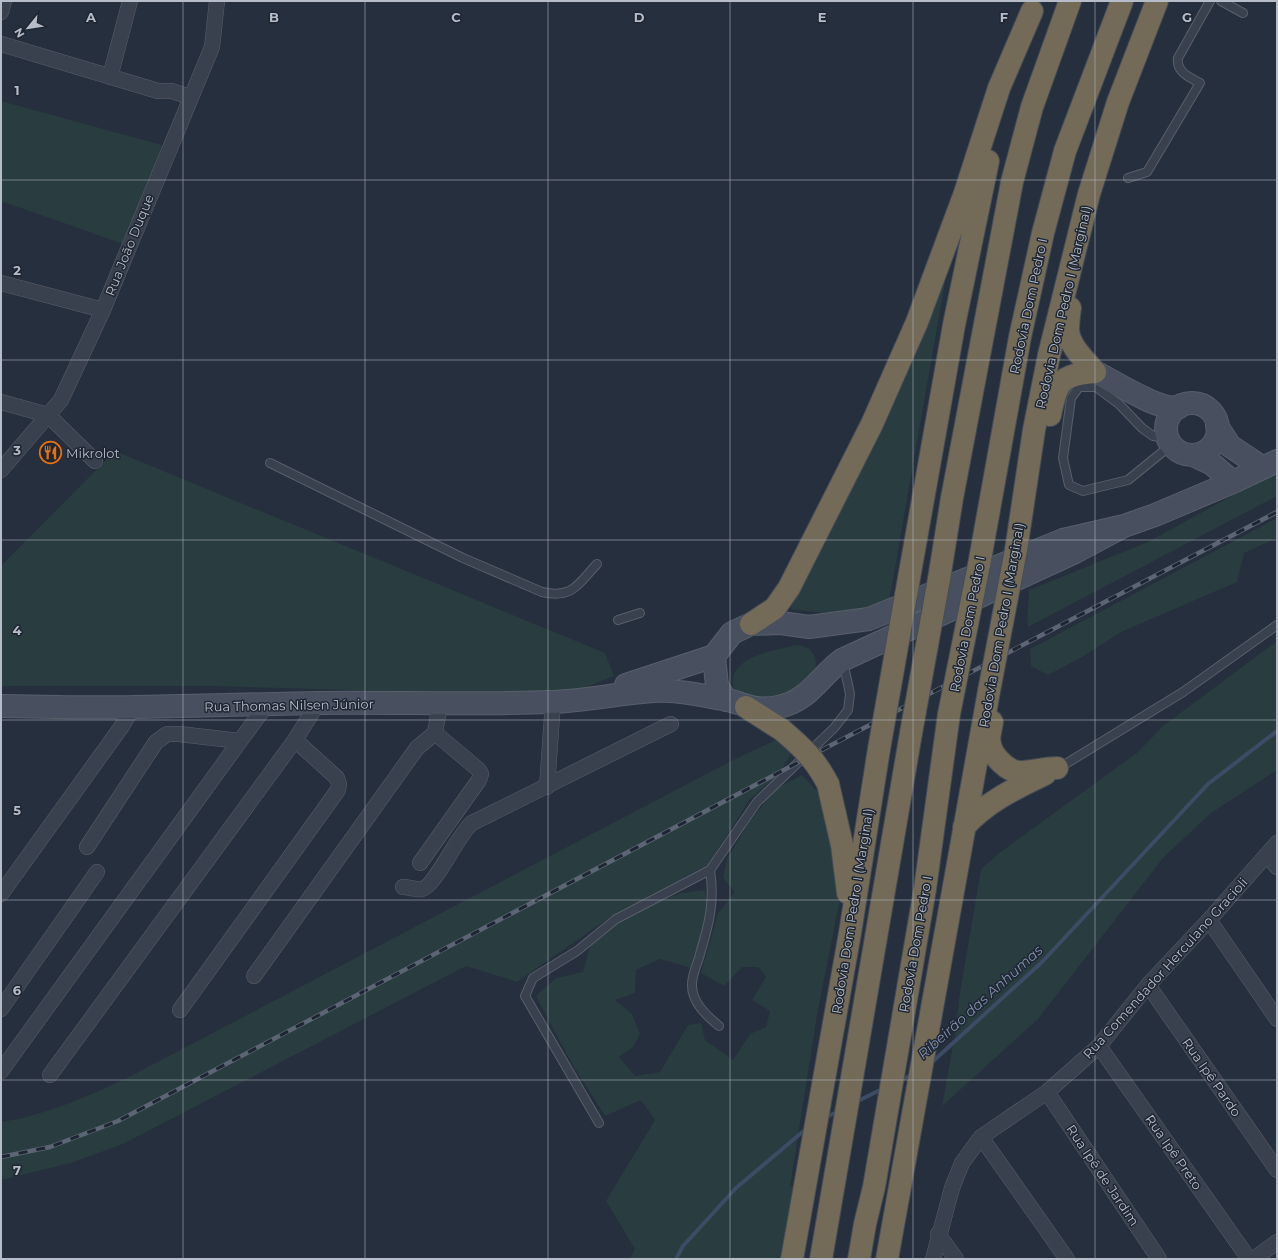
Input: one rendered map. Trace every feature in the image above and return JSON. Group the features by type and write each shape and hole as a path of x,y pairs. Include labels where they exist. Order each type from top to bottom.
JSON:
{"highway":[{"path":"821,1259 939,579 954,483 1012,182 1032,107 1070,1"},
{"name":"Rodovia Dom Pedro I","path":"859,1259 865,1224 874,1187 925,889 949,714 979,565 1020,338 1044,233 1065,151 1122,1"},
{"name":"Rodovia Dom Pedro I (Marginal)","path":"888,1259 958,858 1016,550 1034,430 1049,355 1075,257 1089,194 1118,102 1158,1"},
{"path":"751,624 775,608 789,588 872,424 920,315 965,193 998,88 1034,6"},
{"name":"Rodovia Dom Pedro I (Marginal)","path":"792,1259 850,933 879,750 954,325 987,166 1034,6"},
{"path":"1075,257 1068,330 1069,337 1077,351 1095,372"},
{"path":"1022,510 1033,497 1054,396 1060,383 1069,376 1095,372"},
{"path":"989,691 992,715 990,744 1001,762 1018,772 1041,768 1057,768"},
{"path":"746,707 782,730 814,760 828,784 836,814 847,878 850,933"},
{"path":"964,827 975,814 988,805 1017,787 1057,768"}],"street":[{"path":"1,12 4,1"},
{"path":"110,77 130,1"},
{"name":"Rua João Duque","path":"1,470 61,400 103,310 212,47 217,1"},
{"path":"1,44 158,91 172,91 188,102"},
{"path":"1,283 103,310"},
{"path":"1095,372 1140,396 1164,406 1174,408 1192,404 1206,408 1215,419 1217,434 1209,449 1201,454 1193,455"},
{"path":"1140,396 1163,417 1168,437 1177,451 1193,455 1212,464 1233,482"},
{"path":"1,402 48,415 95,461"},
{"path":"1168,437 1169,416 1179,407"},
{"path":"1217,426 1230,446 1270,465"},
{"path":"835,665 1074,552 1124,526 1233,482 1270,465"},
{"path":"726,700 717,686 714,656 732,633 751,624 781,623 809,627 868,619 1063,540 1124,526"},
{"name":"Rua Thomas Nilsen Júnior","path":"1,706 133,707 318,703 440,704 553,702 578,700 644,686 714,656"},
{"name":"Rua Thomas Nilsen Júnior","path":"644,686 675,690 726,700 746,707 768,708 782,706 797,700 811,691 835,665"},
{"path":"547,787 553,702"},
{"path":"50,1075 295,740 318,703"},
{"path":"1,1071 267,704"},
{"path":"254,976 417,748 435,733 440,704"},
{"path":"1,894 122,726 133,707"},
{"path":"403,887 421,889 425,888 431,883 467,827 472,823 671,724"},
{"path":"420,863 479,780 481,774 479,770 435,733"},
{"path":"87,847 156,742 167,734 240,741"},
{"path":"180,1010 338,790 339,784 337,778 295,740"},
{"path":"1272,848 1277,867"},
{"name":"Rua Comendador Herculano Gracioli","path":"933,1259 938,1234 952,1188 962,1163 981,1137 1047,1092 1099,1046 1148,985 1209,920 1272,848"},
{"path":"1,1009 98,872"},
{"path":"1209,920 1277,1019"},
{"name":"Rua Ipê Pardo","path":"1148,985 1277,1170"},
{"name":"Rua Ipê Preto","path":"1099,1046 1250,1259"},
{"name":"Rua Ipê de Jardim","path":"1047,1092 1159,1259"},
{"path":"981,1137 1066,1259"},
{"path":"938,1234 956,1259"},
{"path":"1254,1259 1277,1242"}],"lane":[{"path":"1128,178 1147,172 1200,83 1180,71 1177,65 1178,58 1210,1"},
{"path":"1221,1 1242,13"},
{"path":"1079,387 1096,387 1119,404 1142,428 1153,436 1168,437 1128,480 1082,491 1069,485 1063,458 1072,398 1079,387"},
{"path":"270,464 464,558 542,592 555,595 569,593 597,564"},
{"path":"618,620 640,613"},
{"path":"1057,768 1183,692 1277,625"},
{"path":"599,1123 525,996 533,978 577,951 616,919 710,870 757,802 834,728 848,710 850,694 835,665"},
{"path":"710,870 713,902 692,984 695,998 703,1012 719,1026"}],"shaded area":[{"path":"1,101 162,145 129,246 1,201"},
{"path":"951,248 889,602 853,611 832,614 791,609 793,595"},
{"path":"115,451 605,653 614,676 563,696 211,686 1,686 1,566"},
{"path":"1277,471 1277,496 1028,627 1027,618 1029,590 1148,542"},
{"path":"1277,518 1277,538 1244,553 1237,582 1121,632 1082,657 1048,675 1031,666 1030,649"},
{"path":"1277,641 1277,770 1211,813 1163,858 1038,1019 942,1106 956,1029 959,999 981,869 1002,851 1138,752 1163,726"},
{"path":"796,645 805,647 812,652 815,658 816,666 813,674 799,687 765,704 734,690 733,678 736,670 742,664 759,655"},
{"path":"776,740 792,753 776,777 750,799 708,865 616,913 517,982 466,966 123,1144 71,1163 1,1180 1,1122 50,1110 127,1078 733,760"},
{"path":"802,775 817,791 826,822 840,899 817,1015 790,1187 807,1178 793,1259 630,1259 635,1249 606,1201 655,1120 641,1100 605,1116 571,1062 536,996 556,978 583,972 590,946 621,916 681,893 705,890 710,919 691,968 660,959 636,970 635,993 615,1000 632,1014 640,1034 633,1047 619,1057 635,1076 660,1072 688,1025 701,1023 705,1040 733,1060 750,1034 766,1027 770,1011 752,1000 766,977 758,967 742,967 724,986 701,973 718,913 735,892 723,878 727,859 750,821 777,788"}],"waterway":[{"name":"Ribeirão das Anhumas","path":"930,1064 1042,962 1208,784 1277,731"},
{"name":"Ribeirão das Anhumas","path":"899,1081 913,1074"},
{"name":"Ribeirão das Anhumas","path":"854,1103 884,1088"},
{"name":"Ribeirão das Anhumas","path":"824,1118 839,1111"},
{"name":"Ribeirão das Anhumas","path":"676,1259 683,1246 736,1188 806,1129"}],"railway":[{"path":"1,1157 50,1147 118,1121 1277,512"}],"place":[{"name":"Mikrolot","path":"50,453"}]}
